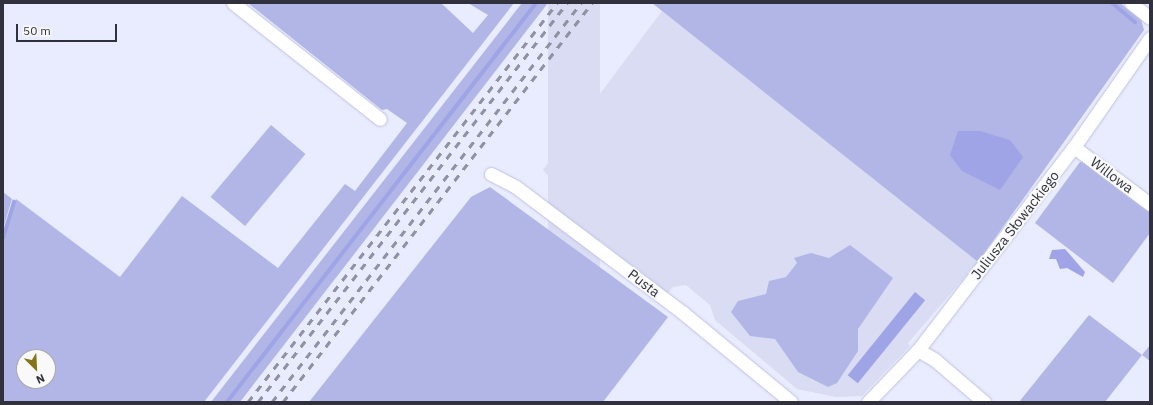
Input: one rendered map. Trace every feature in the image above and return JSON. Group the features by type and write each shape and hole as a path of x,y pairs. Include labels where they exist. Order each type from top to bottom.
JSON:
{"street":[{"path":"233,3 380,119"},
{"path":"1131,3 1150,18"},
{"name":"Juliusza Słowackiego","path":"868,402 918,350 1074,147 1150,38"},
{"name":"Willowa","path":"1074,147 1150,204"},
{"name":"Pusta","path":"491,174 516,187 682,312 791,402"},
{"path":"918,350 935,360 984,402"}],"shaded area":[{"path":"248,3 441,3 473,33 488,15 468,3 514,3 204,402 3,402 3,243 16,199 120,277 182,196 278,268 345,184 355,191 407,123 387,109 382,110"},
{"path":"522,3 548,3 240,402 211,402"},
{"path":"548,3 600,3 600,402 548,402"},
{"path":"652,3 1120,3 1141,20 1144,30 978,262"},
{"path":"662,11 978,262 908,343 910,346 862,396 836,397 797,389 715,320 710,305 686,285 673,287 667,294 556,206 565,194 543,170"},
{"path":"271,125 305,154 245,226 211,197"},
{"path":"958,131 980,131 1010,140 1023,157 1000,190 962,171 950,155"},
{"path":"1080,162 1086,162 1150,212 1150,233 1113,283 1035,223"},
{"path":"490,187 668,317 603,402 309,402 471,197"},
{"path":"3,192 12,199 3,229"},
{"path":"850,245 893,278 858,329 858,351 837,383 828,387 798,372 775,339 750,336 731,312 738,301 766,294 769,281 786,277 797,263 794,258 811,253 829,258"},
{"path":"1065,249 1085,272 1083,277 1067,268 1060,269 1056,259 1049,259 1052,250"},
{"path":"915,292 925,300 858,383 848,375"},
{"path":"1089,315 1142,355 1105,402 1019,402"},
{"path":"1150,345 1150,361 1142,355"}],"waterway":[{"path":"227,402 536,3"},
{"path":"1112,3 1135,22"},
{"path":"3,238 14,202"}],"railway":[{"path":"248,402 557,3"},
{"path":"258,402 567,3"},
{"path":"272,402 581,3"},
{"path":"283,402 592,3"}]}
